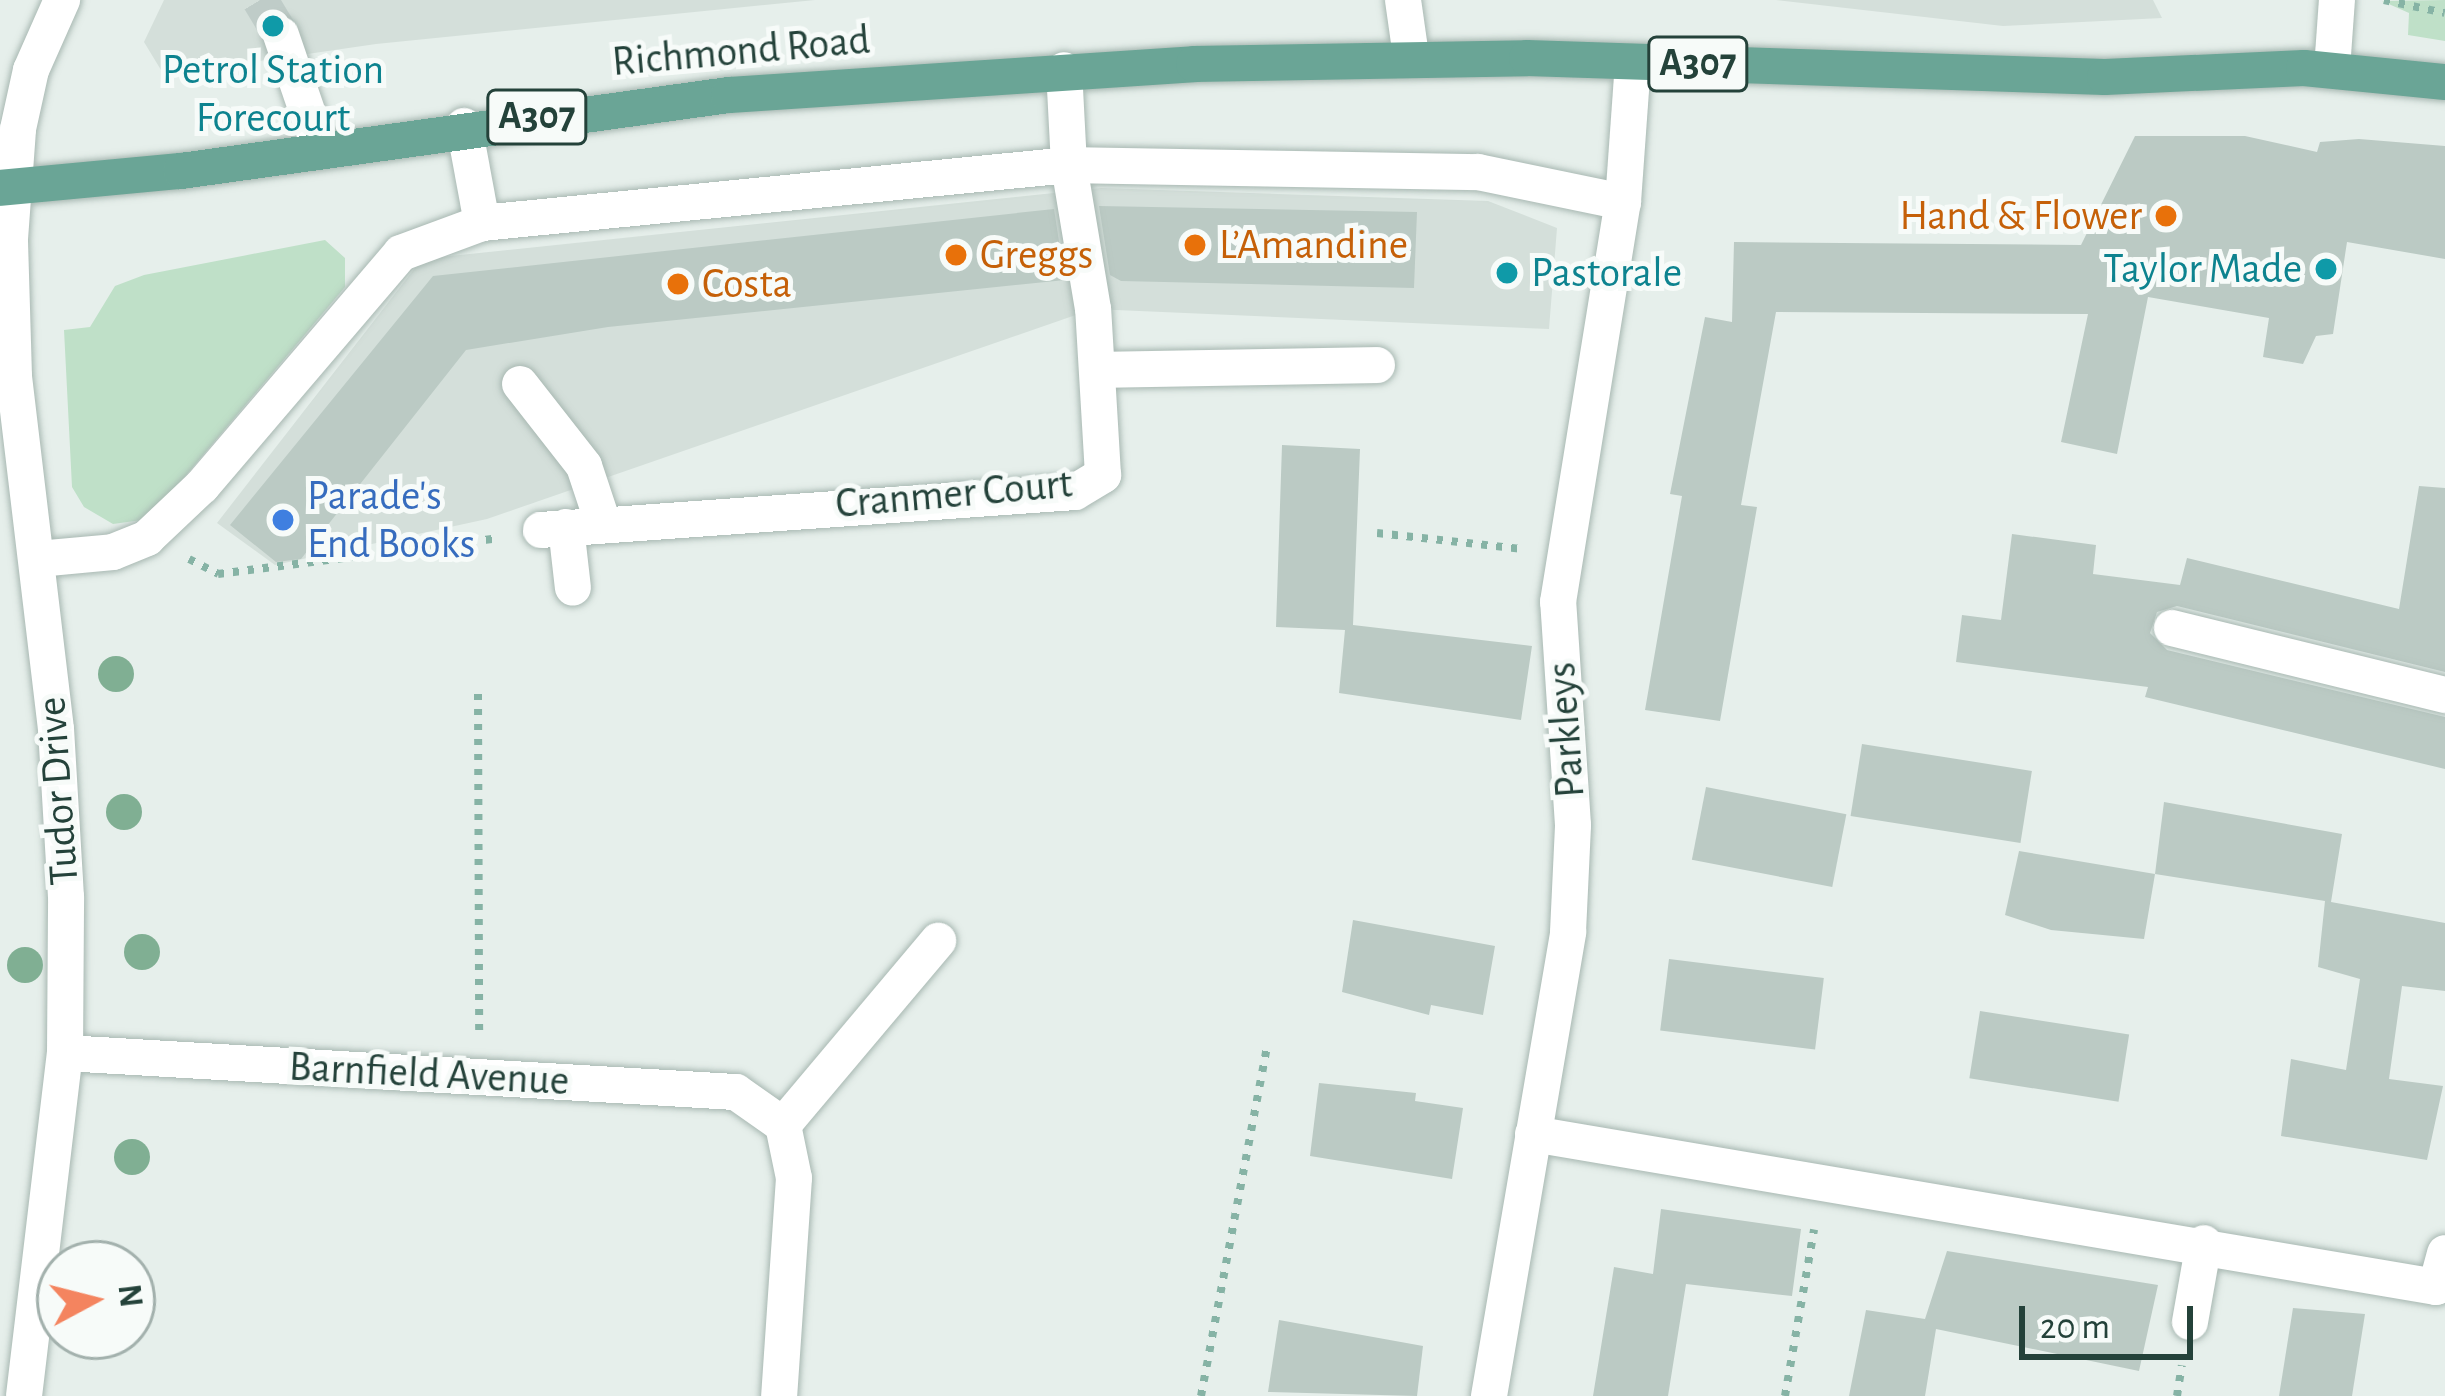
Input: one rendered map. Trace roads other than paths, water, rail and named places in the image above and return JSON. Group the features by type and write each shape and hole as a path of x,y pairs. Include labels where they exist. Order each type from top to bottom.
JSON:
{"main road":[{"name":"A307","path":"1064,70 1411,56 2065,76 2332,69 2445,82"},
{"name":"Richmond Road","path":"6,187 729,95 1064,70"}],"street":[{"name":"Tudor Drive","path":"24,1396 65,1053 65,873 38,559 11,336 6,187 31,70 62,0"},
{"path":"1403,0 1411,56"},
{"path":"2332,69 2337,0"},
{"path":"281,35 320,149"},
{"name":"Parkleys","path":"1490,1396 1568,932 1573,825 1558,602 1623,202 1633,63"},
{"name":"Cranmer Court","path":"570,526 1075,492 1103,475 1098,370 1069,165 1064,70"},
{"path":"464,126 482,223"},
{"path":"38,559 112,553 147,538 202,486 400,253 482,223 1069,165 1478,172 1623,202"},
{"path":"1098,370 1377,365"},
{"path":"520,384 584,466 570,526 573,588"},
{"path":"2172,628 2445,695"},
{"path":"779,1396 794,1178 783,1125 938,941"},
{"name":"Barnfield Avenue","path":"65,1053 736,1092 783,1125"},
{"path":"1533,1134 2204,1243 2436,1287 2445,1253"},
{"path":"2190,1322 2204,1243"}],"tunnel":[{"path":"260,0 281,35"}],"place":[{"name":"Petrol Station Forecourt","path":"273,26"},
{"name":"Hand & Flower","path":"2166,216"},
{"name":"L’Amandine","path":"1195,245"},
{"name":"Greggs","path":"956,255"},
{"name":"Taylor Made","path":"2326,269"},
{"name":"Pastorale","path":"1507,273"},
{"name":"Costa","path":"678,284"},
{"name":"Parade's End Books","path":"283,520"}]}
